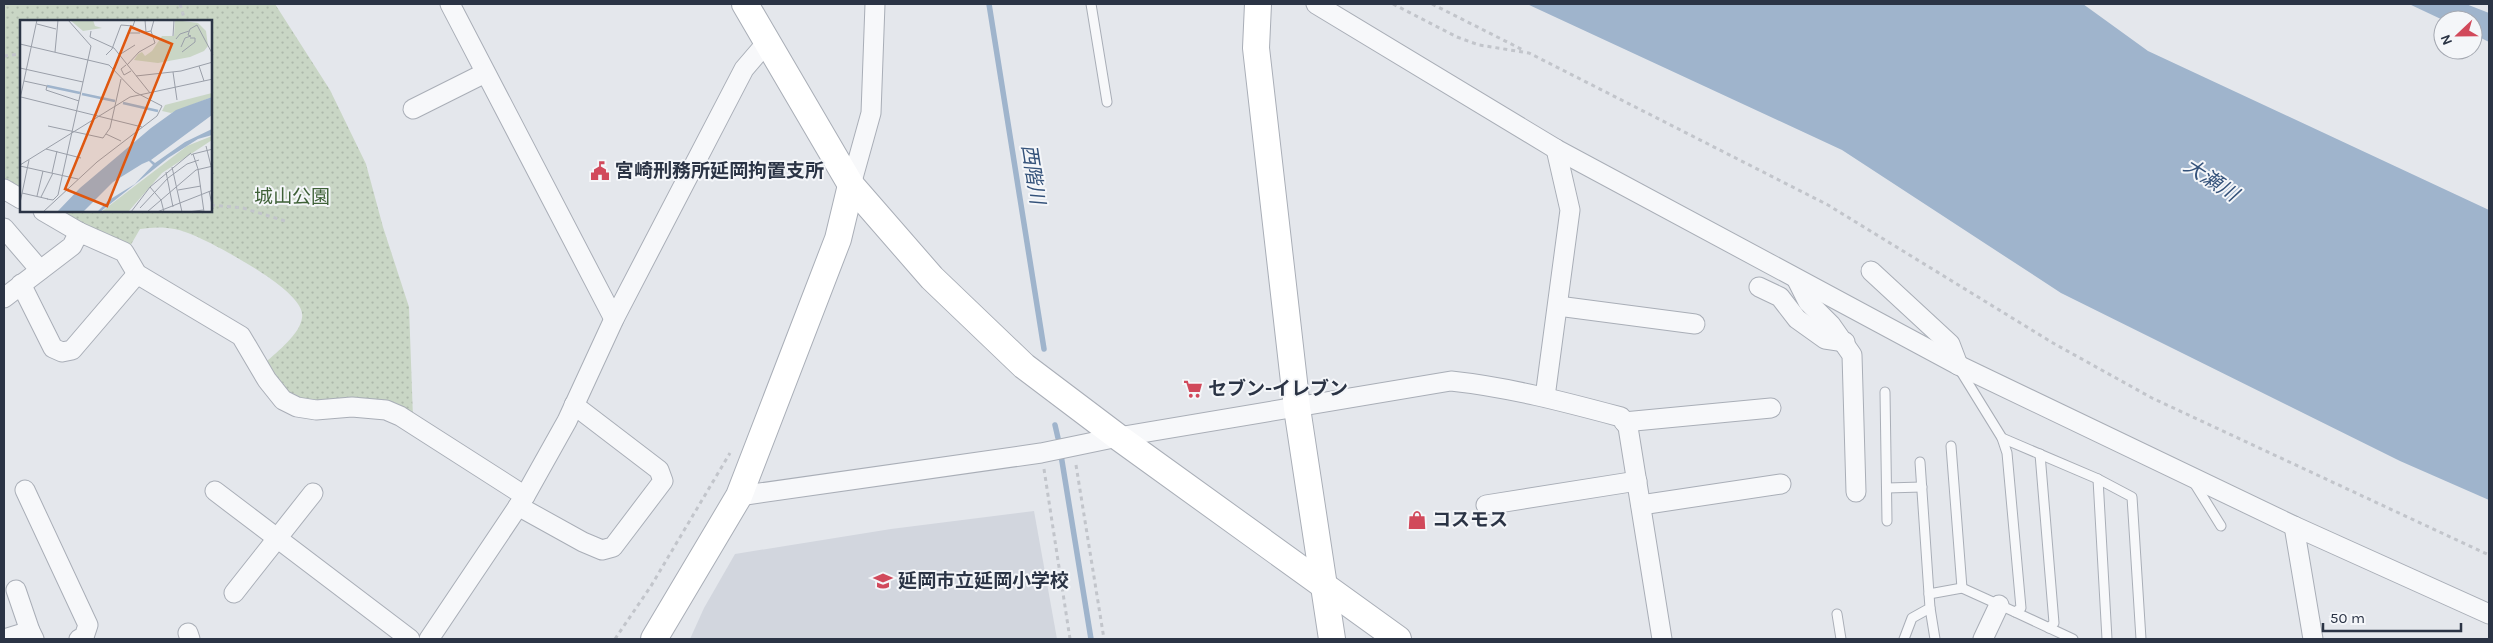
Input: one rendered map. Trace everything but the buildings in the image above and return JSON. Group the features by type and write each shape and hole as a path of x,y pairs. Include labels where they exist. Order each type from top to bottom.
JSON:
{"street":[{"path":"450,4 614,319"},
{"path":"745,4 851,185 932,278 1024,366 1118,437 1398,639"},
{"path":"654,639 739,496 838,239 871,114 875,4"},
{"path":"1258,4 1256,48 1297,408 1332,639"},
{"path":"1316,4 1556,149 1958,365 2294,526 2489,614"},
{"path":"429,639 522,501 574,405 614,319 744,69 768,41"},
{"path":"412,110 485,72"},
{"path":"1545,397 1570,210 1556,149"},
{"path":"4,189 20,198"},
{"path":"45,212 79,232 124,252 137,274 241,336 267,380 283,400 298,407 316,410 352,407 386,410 400,416 583,542 602,550 613,547 663,481 659,470 574,405"},
{"path":"4,228 40,270"},
{"path":"4,298 72,246 79,232"},
{"path":"1871,271 1950,344 1958,365"},
{"path":"21,284 52,348 62,352 72,350 137,274"},
{"path":"1797,280 1808,302 1845,342 1852,355 1856,492"},
{"path":"1759,288 1780,297 1798,319 1825,338 1845,342"},
{"path":"1558,306 1695,324"},
{"path":"739,496 1041,453 1118,437 1451,381 1545,397 1621,417 1628,427 1662,639"},
{"path":"1624,422 1771,408"},
{"path":"1486,505 1637,481"},
{"path":"1641,505 1780,484"},
{"path":"25,490 88,625 84,637 80,639"},
{"path":"215,492 410,639"},
{"path":"234,593 313,493"},
{"path":"2294,526 2314,639"},
{"path":"4,639 32,635 16,590"},
{"path":"1983,639 2007,608"}],"lane":[{"path":"1091,4 1106,102"},
{"path":"1958,365 2002,438 2006,452 2021,608 2007,608"},
{"path":"1886,392 1887,521"},
{"path":"2002,438 2098,479 2132,497 2142,639"},
{"path":"1951,446 1962,588"},
{"path":"2040,454 2054,623 2049,628"},
{"path":"1920,462 1930,608 1935,639"},
{"path":"2190,476 2221,526"},
{"path":"2098,479 2107,639"},
{"path":"1887,488 1922,487"},
{"path":"1929,594 1962,588 2073,639"},
{"path":"1904,639 1912,618 1930,608"},
{"path":"1837,614 1841,639"}],"path":[{"path":"180,4 185,20"},
{"path":"1394,4 1457,37 1479,45 1528,53"},
{"path":"1432,4 1828,206 2054,343 2152,398 2489,555"},
{"path":"4,56 20,54"},
{"path":"212,205 243,208 285,221"},
{"path":"615,639 651,586 735,445"},
{"path":"1073,447 1104,639"},
{"path":"1041,453 1070,639"}],"shaded area":[{"name":"延岡市立延岡小学校","path":"1034,511 1057,639 690,639 704,608 735,554 891,529"}],"green space":[{"name":"城山公園","path":"4,4 275,4 330,90 366,164 383,227 409,307 413,418 312,406 284,394 266,362 297,330 302,318 301,310 294,299 277,283 241,260 193,235 167,228 140,229 129,248 62,212 212,212 212,20 20,20 20,190 4,182"}],"water":[{"name":"大瀬川","path":"1527,4 2083,4 2148,51 2489,210 2489,500 2400,461 2061,293 1842,150"},
{"path":"2409,4 2466,4 2481,10 2433,10 2433,15"},
{"path":"2483,11 2489,13 2489,42 2483,39"}],"waterway":[{"name":"西階川","path":"989,4 1044,349"},
{"path":"1055,425 1058,438"},
{"path":"1061,455 1091,639"}],"place":[{"name":"宮崎刑務所延岡拘置支所","path":"600,171"},
{"name":"セブン-イレブン","path":"1193,389"},
{"name":"コスモス","path":"1417,520"},
{"name":"延岡市立延岡小学校","path":"883,581"}]}
